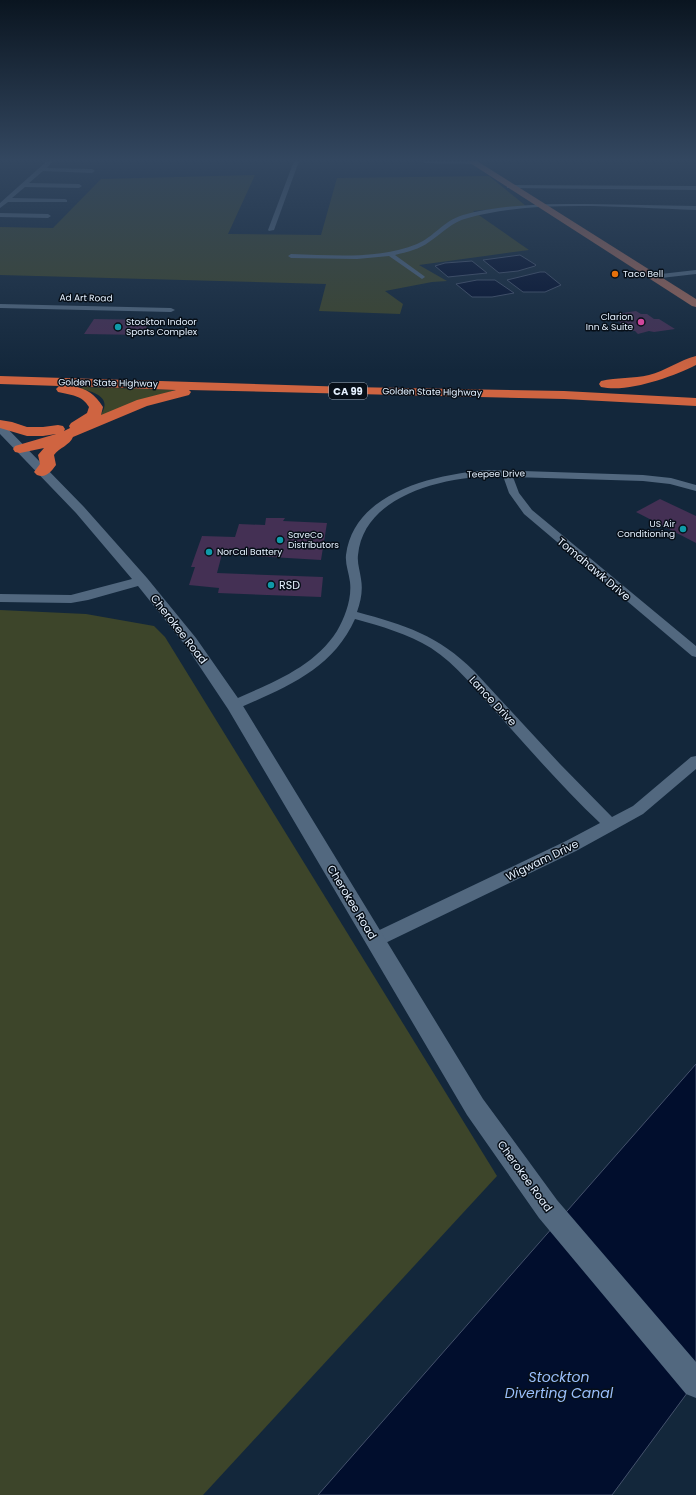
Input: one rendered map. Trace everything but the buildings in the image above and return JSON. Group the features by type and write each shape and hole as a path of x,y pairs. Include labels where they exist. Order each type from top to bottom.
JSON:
{"highway":[{"path":"559,391 583,385 637,383 662,377 696,360"},
{"name":"Golden State Highway","path":"0,373 696,394"},
{"name":"Golden State Highway","path":"0,380 283,388 559,391 696,402"},
{"path":"0,384 71,390 91,397 96,407 94,415 51,448 46,455 48,465 42,472"},
{"path":"20,449 36,446 74,429 151,400 171,395 202,391 272,391 283,388"},
{"path":"559,391 586,400 661,405 696,411"},
{"path":"0,426 6,423 18,430 30,432 74,429"}],"main road":[{"path":"579,231 696,304"}],"street":[{"path":"291,256 362,257 390,254 423,244 439,231"},
{"path":"390,254 422,277"},
{"path":"652,277 696,272"},
{"name":"Ad Art Road","path":"0,306 171,310"},
{"name":"Cherokee Road","path":"0,426 20,449 80,510 142,581 191,642 234,705 475,1107 548,1209 691,1379"},
{"name":"Teepee Drive","path":"234,705 295,677 320,659 334,644 343,631 356,594 352,554 356,538 364,525 382,505 398,495 430,482 464,475 507,473 644,478 671,481 696,488"},
{"name":"Tomahawk Drive","path":"507,473 518,500 528,512 696,653"},
{"path":"0,598 71,599 88,596 142,581"},
{"name":"Lance Drive","path":"350,614 393,626 416,635 435,645 451,657 475,681 585,802 611,825"},
{"name":"Wigwam Drive","path":"375,940 571,846 638,810 696,761"}],"green space":[{"path":"0,231 229,231 228,234 321,235 322,231 501,231 529,250 419,265 447,281 432,282 385,291 403,304 400,314 319,311 326,284 0,275"},
{"path":"82,387 175,390 99,417 105,405 104,401 97,394 81,389"},
{"path":"0,610 86,614 154,626 165,637 497,1176 203,1495 0,1495"}],"water":[{"path":"520,255 536,265 518,271 499,273 483,260"},
{"path":"472,261 487,273 448,277 435,266 445,263"},
{"path":"545,272 561,285 545,292 523,292 507,280"},
{"path":"477,280 495,280 514,293 492,297 472,297 456,284"},
{"name":"Stockton Diverting Canal","path":"696,1064 696,1381 612,1495 318,1495"}],"place":[{"name":"Taco Bell","path":"615,274"},
{"name":"Clarion Inn & Suite","path":"641,322"},
{"name":"Stockton Indoor Sports Complex","path":"118,327"},
{"name":"US Air Conditioning","path":"683,529"},
{"name":"SaveCo Distributors","path":"280,540"},
{"name":"NorCal Battery","path":"209,552"},
{"name":"RSD","path":"271,585"}]}
